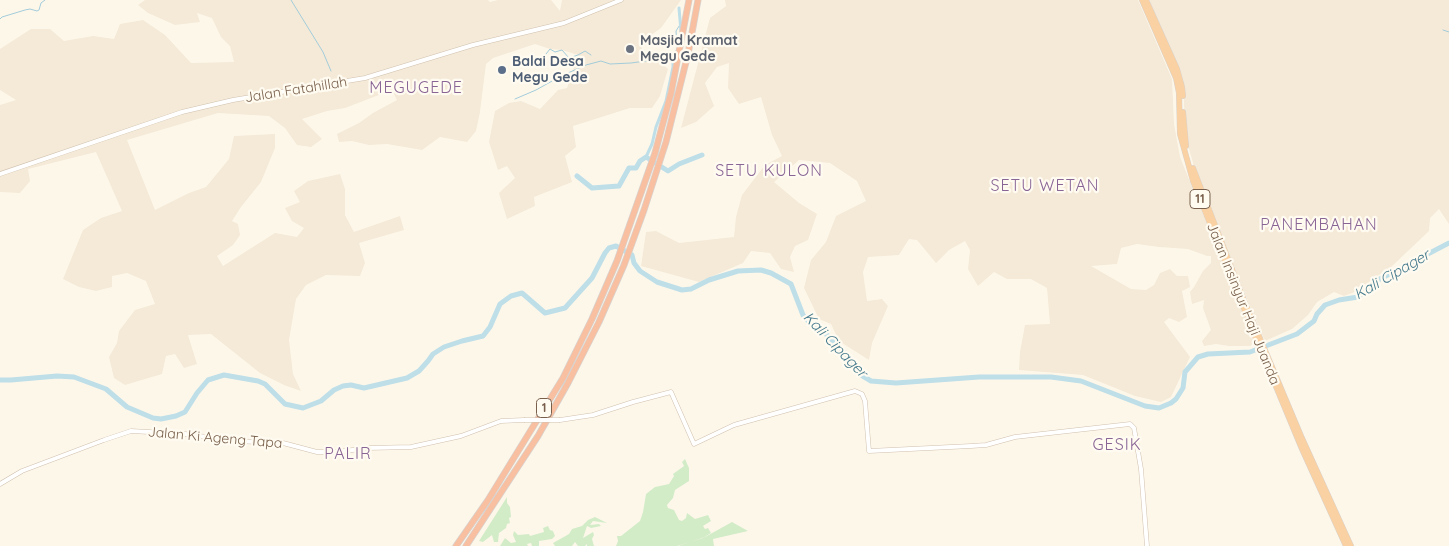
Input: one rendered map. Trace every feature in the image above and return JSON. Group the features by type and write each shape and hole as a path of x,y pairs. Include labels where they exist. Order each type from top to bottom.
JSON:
{"highway":[{"name":"1","path":"456,546 488,500 563,378 592,319 617,261 650,169 671,93 689,0"},
{"name":"1","path":"466,546 538,436 568,383 599,322 624,265 656,174 678,97 698,0"},
{"name":"Jalan Insinyur Haji Juanda","path":"1142,0 1181,90"},
{"name":"Jalan Insinyur Haji Juanda","path":"1146,0 1177,69 1181,90 1179,126 1183,149 1193,181 1264,353 1343,534 1351,546"},
{"name":"Jalan Insinyur Haji Juanda","path":"1343,534 1346,546"}],"street":[{"name":"Jalan Fatahillah","path":"0,174 182,112 232,100 365,78 473,45 564,23 621,0"},
{"name":"Jalan Ki Ageng Tapa","path":"0,484 22,472 131,431 185,434 234,441 283,443 309,451 337,452 410,446 461,436 498,422 560,420 593,415 671,392 694,444 734,425 855,391 862,394 865,401 869,451 904,451 975,446 1015,438 1128,423 1132,425 1142,472 1147,546"}],"shaded area":[{"path":"145,0 488,0 490,2 498,0 551,0 560,11 562,0 681,0 661,28 640,43 647,63 656,58 668,69 660,96 652,108 630,108 573,126 576,147 565,156 572,182 534,197 535,206 507,219 499,193 515,178 507,166 498,170 489,142 495,111 509,103 521,101 540,109 558,90 567,88 578,55 535,44 493,58 486,64 476,131 467,142 440,137 422,150 387,144 369,145 352,141 339,142 337,134 397,100 392,90 345,108 327,111 302,119 322,139 311,147 297,145 285,128 269,116 218,113 127,140 155,210 189,193 206,187 229,159 234,136 275,134 275,148 261,182 232,221 238,224 240,235 233,245 217,256 223,266 275,233 297,237 304,228 292,221 285,208 300,202 294,191 308,181 340,174 345,189 345,215 354,232 400,216 404,230 359,243 365,263 360,276 326,275 306,285 296,299 289,340 293,374 301,391 260,373 211,334 188,335 197,364 184,368 175,354 166,356 162,374 125,385 114,378 109,357 117,343 119,331 135,310 155,304 146,281 127,273 112,276 112,287 96,291 79,287 63,279 83,230 101,218 122,211 96,152 28,169 30,181 20,193 0,192 0,105 16,100 0,90 0,49 31,29 50,29 64,41 93,36 114,39 120,24 143,20 165,35 191,63 234,62 230,46 221,37 212,18 197,13 200,22 175,25 148,13 138,5"},
{"path":"725,0 1138,0 1172,79 1174,124 1180,157 1255,343 1250,346 1216,344 1204,346 1202,341 1211,330 1203,308 1204,300 1192,304 1190,292 1203,271 1211,263 1211,256 1188,249 1137,244 1121,248 1117,264 1091,266 1131,289 1146,290 1154,285 1160,273 1170,269 1177,276 1188,276 1190,287 1182,291 1187,317 1179,322 1169,318 1164,322 1190,357 1171,397 1161,402 1135,396 1083,375 1019,370 1025,325 1050,324 1047,288 1031,279 1007,279 994,272 978,286 968,269 970,250 965,241 949,250 936,263 917,240 909,239 899,255 868,257 863,272 867,301 882,299 888,306 872,343 869,360 839,341 831,324 819,319 804,288 811,260 826,242 836,216 866,201 857,181 830,163 799,160 774,182 799,203 817,214 808,240 795,246 790,257 794,272 781,269 770,253 751,251 743,263 699,282 641,266 646,232 656,231 679,243 734,237 736,217 742,195 765,165 782,156 772,135 761,97 739,104 728,88 729,63 717,67 705,83 714,106 696,122 681,128 710,18 726,6"},
{"path":"1149,0 1449,0 1449,224 1439,209 1430,218 1429,231 1388,270 1375,277 1360,290 1344,296 1334,292 1317,302 1308,315 1292,329 1265,341 1195,170 1185,127 1183,81"}],"green space":[{"path":"685,459 689,468 689,481 675,490 673,498 667,505 668,508 674,510 679,520 682,521 686,518 687,513 695,519 708,515 711,521 703,526 705,529 708,528 711,533 703,538 677,546 616,546 617,536 621,536 640,521 646,494 655,487 669,484 674,476 673,474 684,466 682,462"},
{"path":"507,497 507,503 510,507 510,523 499,533 498,542 494,542 492,535 483,542 479,541"},
{"path":"595,517 607,523 593,521 590,525 599,524 601,526 591,528 587,526 583,538 593,532 594,546 587,546 587,544 585,546 578,546 575,542 572,546 555,546 553,543 569,534 572,529 582,526 588,520"},
{"path":"732,522 748,531 713,539 714,546 678,546 705,537"},
{"path":"548,526 555,536 552,539 539,541 539,546 532,546 531,543 527,544 528,546 500,546 505,538 511,543 516,542 513,535 514,531 518,535 529,534 530,536 544,532 543,528"}],"waterway":[{"path":"0,19 25,10 37,11 45,0"},
{"path":"291,0 323,52 331,71"},
{"path":"679,8 681,31"},
{"path":"677,47 676,31 681,23"},
{"path":"1443,30 1449,32"},
{"path":"538,64 550,49 555,52 562,50 569,58 585,51 591,55"},
{"path":"646,157 666,101 673,67 673,55 678,50"},
{"path":"515,99 586,65 601,61 610,64 653,60 669,54 673,55 677,51"},
{"path":"577,176 592,188 619,186 629,168 636,168 640,161 646,157 668,171 679,164 702,155"},
{"name":"Kali Cipager","path":"0,380 57,376 74,377 106,389 127,407 153,418 161,419 185,412 208,380 224,375 258,381 265,384 285,404 303,408 321,401 334,390 343,386 351,385 364,388 407,378 419,371 433,354 444,347 483,336 490,327 500,304 511,296 522,293 545,313 565,308 592,278 609,248 616,246 632,255 634,263 640,271 657,282 682,290 691,289 709,280 738,271 761,270 771,273 791,284 803,315 850,358 861,375 871,381 896,383 979,377 1051,377 1081,381 1145,406 1159,408 1176,399 1183,388 1185,372 1198,357 1208,354 1250,352 1297,334 1314,321 1325,305 1339,300 1358,297 1378,280 1449,243"}],"place":[{"name":"Masjid Kramat Megu Gede","path":"630,49"},
{"name":"Balai Desa Megu Gede","path":"502,70"}],"district":[{"name":"MEGUGEDE","path":"416,88"},
{"name":"SETU KULON","path":"769,171"},
{"name":"SETU WETAN","path":"1045,186"},
{"name":"PANEMBAHAN","path":"1319,225"},
{"name":"GESIK","path":"1117,445"},
{"name":"PALIR","path":"348,454"}]}
